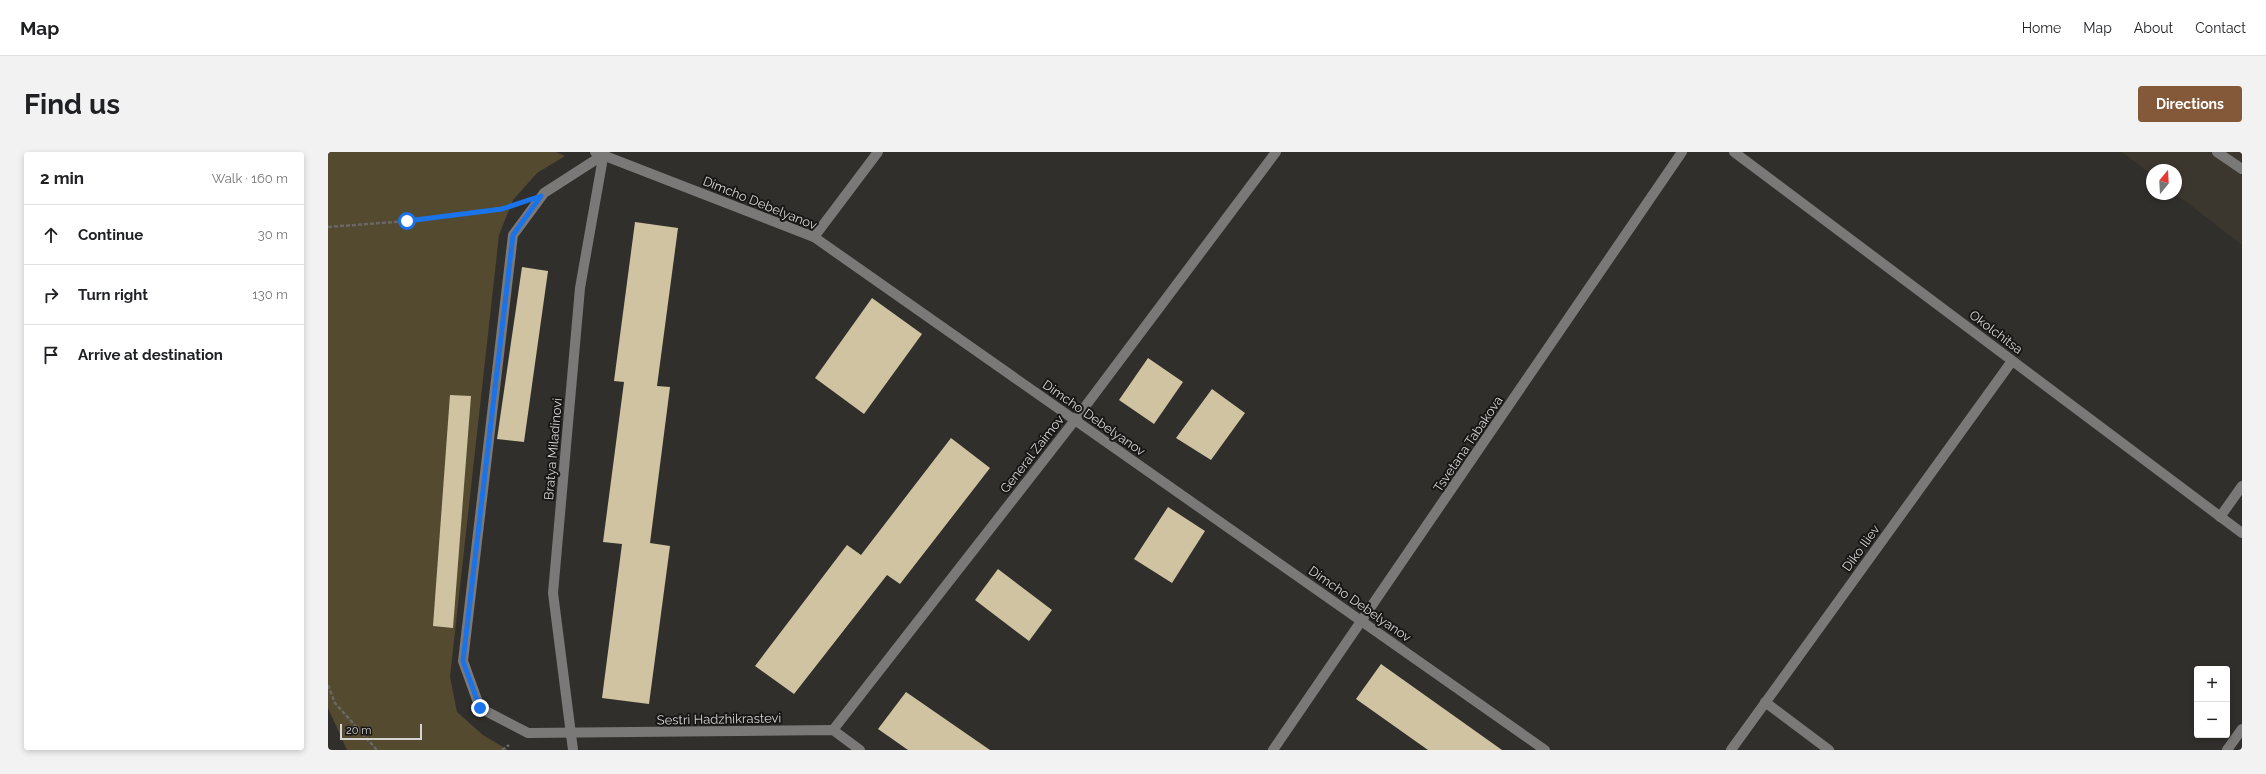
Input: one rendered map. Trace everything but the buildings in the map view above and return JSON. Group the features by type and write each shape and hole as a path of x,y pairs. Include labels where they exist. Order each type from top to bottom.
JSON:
{"street":[{"path":"814,237 878,152"},
{"name":"General Zaimov","path":"833,730 1075,420 1276,152"},
{"name":"Tsvetana Tabakova","path":"1273,750 1363,622 1682,152"},
{"name":"Okolchitsa","path":"1734,152 2242,533"},
{"path":"2218,152 2242,169"},
{"path":"541,196 601,153"},
{"name":"Dimcho Debelyanov","path":"601,153 814,237 1545,750"},
{"name":"Bratya Miladinovi","path":"573,750 553,593 580,288 601,153"},
{"name":"Sestri Hadzhikrastevi","path":"541,196 513,235 463,661 480,708 528,733 571,734 833,730"},
{"name":"Diko Iliev","path":"1731,750 2012,361"},
{"path":"2220,517 2242,486"},
{"path":"1766,702 1829,750"},
{"path":"2227,750 2242,729"},
{"path":"833,730 860,750"}],"path":[{"path":"328,227 407,221 502,209 541,196"},
{"path":"328,685 335,703 377,750"}],"shaded area":[{"path":"328,152 556,152 565,156 537,173 513,200 499,235 450,677 457,712 483,735 508,750 347,750 328,708"},
{"path":"2122,152 2242,152 2242,245 2182,199 2182,164 2146,164 2146,170"}],"route":[{"path":"407,221 502,209 541,196 513,235 463,661 480,708"}]}
